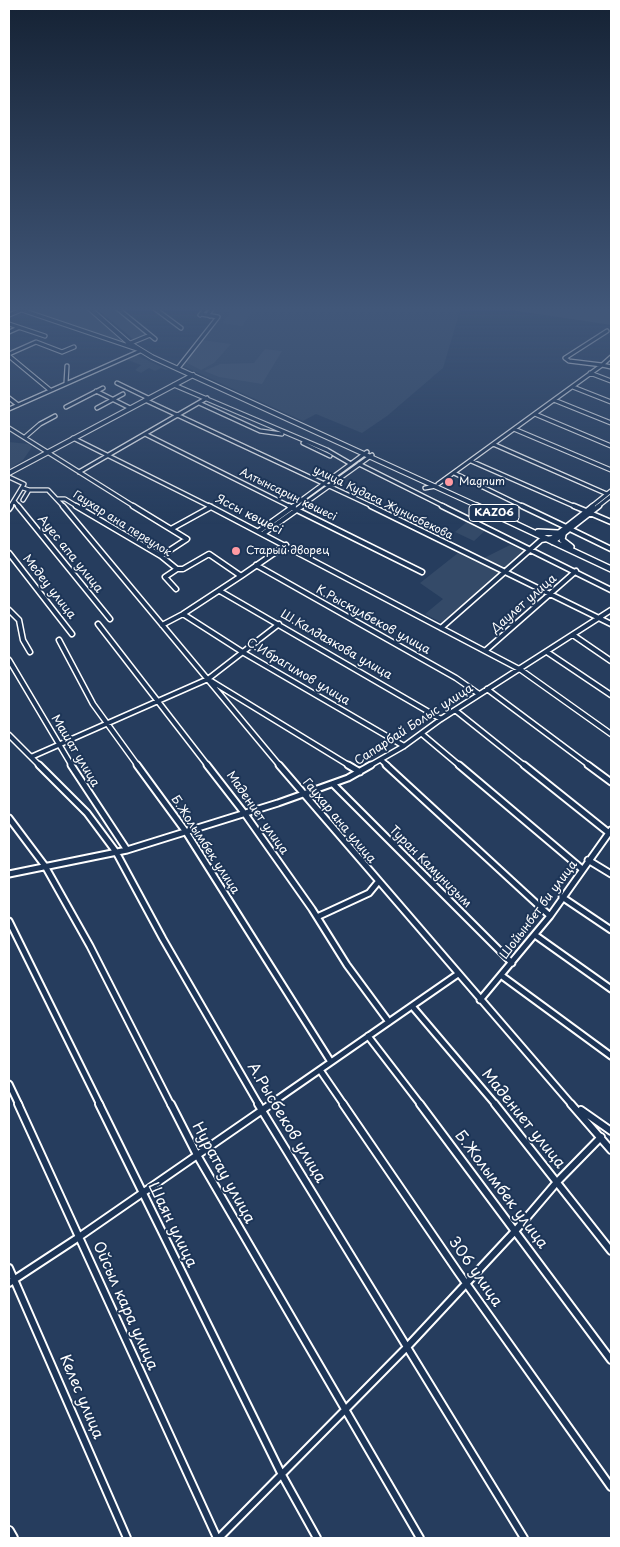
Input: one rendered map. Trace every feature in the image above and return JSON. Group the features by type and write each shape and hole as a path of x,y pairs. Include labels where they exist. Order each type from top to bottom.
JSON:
{"main road":[{"path":"9,473 184,380"},
{"name":"KАZ06","path":"202,380 437,485 538,532 551,540"},
{"name":"KАZ06","path":"437,485 611,568"},
{"path":"538,532 560,534 562,540 573,549"},
{"path":"9,1531 14,1538"}],"street":[{"path":"39,380 50,390"},
{"path":"10,411 75,380"},
{"path":"425,488 437,485 581,380"},
{"name":"улица Кудаса Жунисбекова","path":"117,383 178,415 329,486 611,624"},
{"path":"10,411 18,405 67,384"},
{"path":"174,385 327,450 351,464"},
{"path":"573,387 611,402"},
{"path":"66,407 103,388"},
{"path":"96,391 130,408"},
{"path":"97,408 123,394"},
{"path":"9,398 18,405"},
{"path":"79,472 207,398"},
{"path":"554,400 611,423"},
{"path":"199,403 260,431 271,434 278,432 330,456"},
{"path":"535,414 611,446"},
{"path":"25,437 40,424 54,416"},
{"path":"9,428 187,540 161,556"},
{"path":"514,429 611,470"},
{"name":"Алтынсарин көшесі","path":"145,434 422,572"},
{"name":"Яссы көшесі","path":"73,438 264,533 520,670 611,734"},
{"path":"493,444 610,495"},
{"path":"259,531 351,464 368,454"},
{"path":"264,533 359,464 368,454"},
{"path":"471,461 611,522"},
{"path":"359,464 611,590"},
{"path":"454,473 611,549"},
{"path":"9,477 24,484 9,509"},
{"name":"Гаухар ана переулок","path":"23,488 29,490 48,490 57,499 65,499 161,556 177,569"},
{"path":"23,500 29,490"},
{"path":"441,628 541,540 551,540 560,534 610,495 611,491"},
{"name":"Гаухар ана улица","path":"57,499 303,794 611,1150"},
{"name":"Ауес апа улица","path":"14,501 110,619"},
{"path":"171,529 211,507"},
{"path":"162,625 220,591 286,545"},
{"name":"Медеу улица","path":"9,553 72,634"},
{"name":"Гаухар ана переулок","path":"176,589 165,577 177,569 184,569 207,554 211,554 241,576"},
{"name":"К.Рыскулбеков улица","path":"256,566 456,678 479,694"},
{"name":"Даулет улица","path":"485,651 576,571"},
{"name":"Ш.Калдаякова улица","path":"220,591 441,719"},
{"path":"9,610 19,620 23,640 30,652"},
{"name":"Сапарбай Болыс улица","path":"9,874 127,850 245,814 334,784 360,772 404,746 479,694 520,670 611,610"},
{"name":"С.Ибрагимов улица","path":"183,614 244,653 404,746"},
{"name":"Мадениет улица","path":"98,624 245,814 347,965 389,1022"},
{"path":"31,758 208,679 279,624"},
{"path":"573,635 611,660"},
{"name":"Б.Жолымбек улица","path":"59,640 93,704 186,832 331,1062"},
{"path":"547,652 611,695"},
{"name":"Машат улица","path":"9,660 61,745 76,776 127,850"},
{"path":"208,679 360,772"},
{"path":"487,689 611,782"},
{"path":"455,710 610,831"},
{"path":"422,734 582,869"},
{"name":"А.Рысбеков улица","path":"9,735 87,813 116,852 262,1110 524,1538"},
{"path":"381,760 550,916"},
{"name":"Туран Камунизым","path":"334,784 512,963"},
{"name":"Нуратау улица","path":"9,818 45,866 90,946 197,1155 420,1538"},
{"name":"Шойынбет би улица","path":"480,1000 502,976 550,916 610,831"},
{"path":"588,860 611,874"},
{"path":"317,918 369,893 378,882"},
{"path":"562,898 611,930"},
{"name":"Шаян улица","path":"9,921 282,1475 317,1538"},
{"path":"535,935 611,990"},
{"path":"12,1281 458,974"},
{"path":"502,976 611,1056"},
{"name":"Мадениет улица","path":"412,1006 476,1080 611,1251"},
{"name":"Б.Жолымбек улица","path":"368,1036 516,1230 611,1360"},
{"name":"306 улица","path":"320,1070 466,1283 611,1487"},
{"name":"Ойсыл кара улица","path":"9,1084 218,1538"},
{"path":"574,1105 611,1131"},
{"path":"218,1538 408,1346 516,1230 557,1182 601,1137"},
{"name":"Келес улица","path":"9,1268 12,1281 127,1538"}],"shaded area":[{"path":"214,380 429,380 387,416 362,433 316,414 303,421"},
{"path":"239,380 264,380 262,384"},
{"path":"9,442 28,444 32,447 23,460 9,469"},
{"path":"468,521 487,529 474,541 455,532"},
{"path":"510,545 525,551 504,570 482,559"},
{"path":"458,553 501,573 442,623 425,614 443,599 420,583"}],"place":[{"name":"Magnum","path":"449,482"},
{"name":"Старый дворец","path":"236,551"}]}
